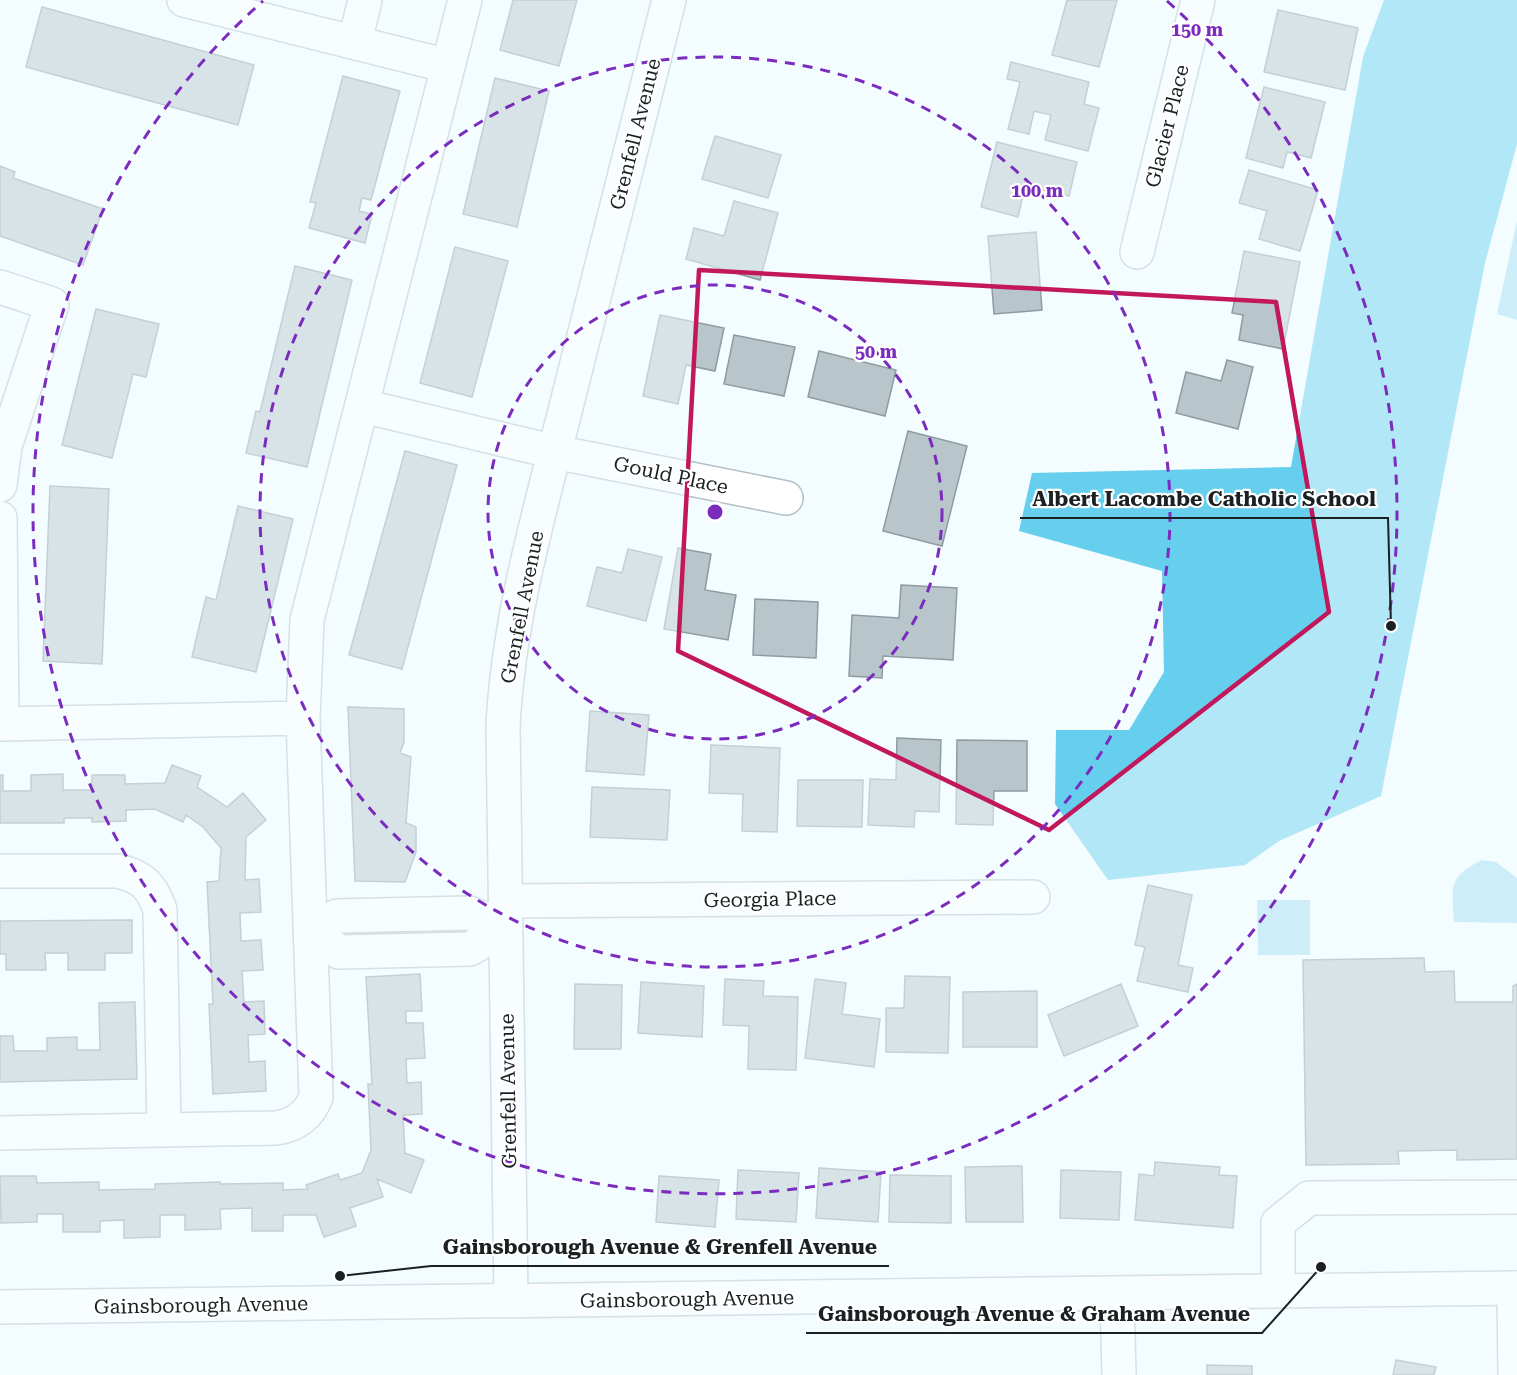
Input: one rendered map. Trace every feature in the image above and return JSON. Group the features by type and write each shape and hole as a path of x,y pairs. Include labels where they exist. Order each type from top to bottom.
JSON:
{"street":[{"path":"184,0 448,66"},
{"path":"355,41 365,0"},
{"path":"0,1133 276,1128 289,1126 302,1119 312,1107 316,1096 303,718 307,620 465,0"},
{"name":"Grenfell Avenue","path":"511,1302 503,727 505,683 516,616 555,452 669,0"},
{"name":"Glacier Place","path":"1137,252 1198,0"},
{"path":"0,287 52,304 5,446 0,485"},
{"name":"Gould Place","path":"363,406 555,452 786,498"},
{"path":"0,518 1,724 303,718"},
{"path":"0,872 117,871 133,874 146,882 154,894 160,910 164,1130"},
{"name":"Georgia Place","path":"506,914 1033,897"},
{"path":"311,931 339,952 470,949 506,914"},
{"path":"1278,1291 1278,1223 1309,1198 1517,1197"},
{"path":"1515,1288 1515,1375"},
{"name":"Gainsborough Avenue","path":"0,1307 1515,1288"},
{"path":"1118,1294 1119,1375"}],"highlighted area":[{"path":"699,270 1276,302 1329,612 1049,830 678,651"}],"shaded area":[{"path":"1384,0 1517,0 1517,144 1485,263 1381,796 1279,841 1245,865 1108,880 1055,804 1056,730 1129,730 1164,672 1162,571 1019,531 1032,473 1291,467 1363,57"},
{"path":"1517,221 1517,320 1497,314"},
{"path":"1481,860 1496,862 1517,878 1517,923 1454,922 1453,892 1457,878"},
{"path":"1257,900 1310,900 1310,955 1258,955"}],"building":[{"path":"513,0 577,0 559,66 500,50"},
{"path":"1067,0 1117,0 1099,67 1052,55"},
{"path":"42,7 254,65 238,125 26,67"},
{"path":"1278,10 1358,28 1345,90 1264,72"},
{"path":"1011,62 1089,82 1084,104 1099,108 1088,151 1045,140 1051,115 1034,111 1029,134 1008,129 1020,82 1007,79"},
{"path":"343,76 400,91 371,200 362,198 359,211 372,214 365,243 309,228 316,203 310,202"},
{"path":"495,78 549,91 517,227 463,214"},
{"path":"1264,87 1325,102 1311,158 1287,152 1283,168 1246,158"},
{"path":"715,136 781,155 768,198 702,179"},
{"path":"997,142 1077,162 1069,196 1025,186 1018,217 981,207"},
{"path":"0,166 15,172 13,178 103,209 83,265 0,236"},
{"path":"1249,170 1318,190 1300,251 1259,239 1267,211 1239,203"},
{"path":"734,201 778,213 760,280 686,259 694,228 724,236"},
{"path":"1036,232 1042,310 994,314 988,236"},
{"path":"455,247 508,261 472,397 420,383"},
{"path":"1244,251 1300,262 1283,349 1239,340 1243,315 1232,313"},
{"path":"295,266 352,280 307,467 246,453 256,411 260,412"},
{"path":"96,309 159,324 146,377 133,374 112,458 62,445"},
{"path":"660,315 724,328 715,371 686,365 678,404 643,396"},
{"path":"734,335 795,347 784,396 724,384"},
{"path":"819,351 896,370 885,416 808,397"},
{"path":"1227,360 1253,367 1238,429 1176,413 1186,372 1221,381"},
{"path":"908,431 967,446 942,546 883,531"},
{"path":"405,451 457,465 402,669 349,655"},
{"path":"50,486 109,489 102,664 43,661"},
{"path":"238,506 293,519 256,672 192,657 206,597 216,600"},
{"path":"678,548 711,554 705,590 736,595 728,640 664,629"},
{"path":"628,549 662,557 646,621 587,606 597,567 622,573"},
{"path":"901,585 957,588 953,660 883,656 882,678 849,676 852,615 899,618"},
{"path":"755,599 818,602 816,658 753,655"},
{"path":"348,707 404,709 404,742 400,753 411,757 406,823 416,827 416,852 405,882 355,881"},
{"path":"590,711 649,715 644,775 586,771"},
{"path":"897,738 941,740 939,812 915,811 914,827 868,825 870,779 896,780"},
{"path":"957,740 1027,741 1027,791 994,791 993,825 956,824"},
{"path":"711,745 780,748 777,832 742,831 743,794 709,793"},
{"path":"172,765 201,776 197,787 227,807 243,793 266,820 246,837 245,880 259,879 261,912 240,913 241,941 261,940 263,970 242,971 244,1002 264,1001 265,1034 248,1035 249,1062 265,1061 266,1091 213,1094 209,1004 213,1004 207,882 219,881 221,848 203,827 186,815 183,822 155,809 126,810 126,821 92,822 92,818 64,818 64,823 0,823 0,775 3,775 3,791 31,791 31,775 63,774 63,790 92,790 92,775 125,775 125,784 165,783"},
{"path":"798,780 863,780 862,827 797,826"},
{"path":"592,787 670,790 667,840 590,837"},
{"path":"1148,885 1192,895 1178,965 1193,968 1188,992 1137,981 1145,947 1135,945"},
{"path":"132,920 132,953 105,953 105,970 68,970 68,953 45,953 46,970 6,970 6,954 0,954 0,921"},
{"path":"1424,958 1425,972 1454,971 1455,1002 1513,1002 1513,986 1517,984 1517,1159 1457,1160 1457,1150 1398,1151 1399,1164 1306,1165 1303,960"},
{"path":"420,974 422,1011 406,1011 406,1023 423,1023 425,1058 406,1059 407,1083 421,1082 422,1114 403,1115 405,1153 424,1160 411,1193 377,1179 383,1197 350,1208 356,1226 324,1237 316,1215 283,1215 283,1231 252,1231 252,1208 220,1209 221,1229 185,1230 185,1215 160,1215 160,1237 124,1238 124,1220 100,1221 100,1232 63,1232 63,1214 37,1214 37,1222 1,1223 0,1176 36,1176 37,1183 99,1182 99,1190 155,1189 155,1184 220,1182 220,1184 283,1183 283,1190 308,1189 306,1185 338,1174 340,1180 362,1173 371,1150 368,1084 372,1084 366,977"},
{"path":"905,976 950,977 948,1053 886,1052 886,1008 904,1008"},
{"path":"725,979 764,981 763,996 798,997 796,1070 748,1069 749,1026 723,1025"},
{"path":"815,979 846,983 842,1014 880,1019 874,1067 805,1058"},
{"path":"641,982 704,986 702,1037 638,1033"},
{"path":"575,984 622,985 621,1049 574,1049"},
{"path":"1121,984 1138,1026 1064,1056 1048,1015"},
{"path":"1037,991 1037,1047 963,1047 963,992"},
{"path":"135,1002 137,1079 0,1082 0,1036 13,1036 14,1051 47,1051 47,1038 77,1037 77,1050 100,1050 99,1003"},
{"path":"1155,1162 1220,1167 1219,1175 1237,1176 1233,1228 1135,1220 1139,1174 1154,1176"},
{"path":"1022,1166 1023,1222 966,1222 965,1167"},
{"path":"819,1168 881,1172 878,1222 816,1218"},
{"path":"738,1170 799,1173 796,1222 736,1219"},
{"path":"1061,1170 1121,1172 1119,1220 1060,1218"},
{"path":"890,1175 951,1176 951,1223 889,1222"},
{"path":"659,1176 719,1180 715,1227 656,1222"},
{"path":"1396,1360 1436,1367 1434,1375 1393,1375"},
{"path":"1207,1365 1252,1366 1252,1375 1207,1375"}],"place":[{"name":"Albert Lacombe Catholic School","path":"1391,626"},
{"name":"Gainsborough Avenue & Graham Avenue","path":"1321,1267"},
{"name":"Gainsborough Avenue & Grenfell Avenue","path":"340,1276"}]}
